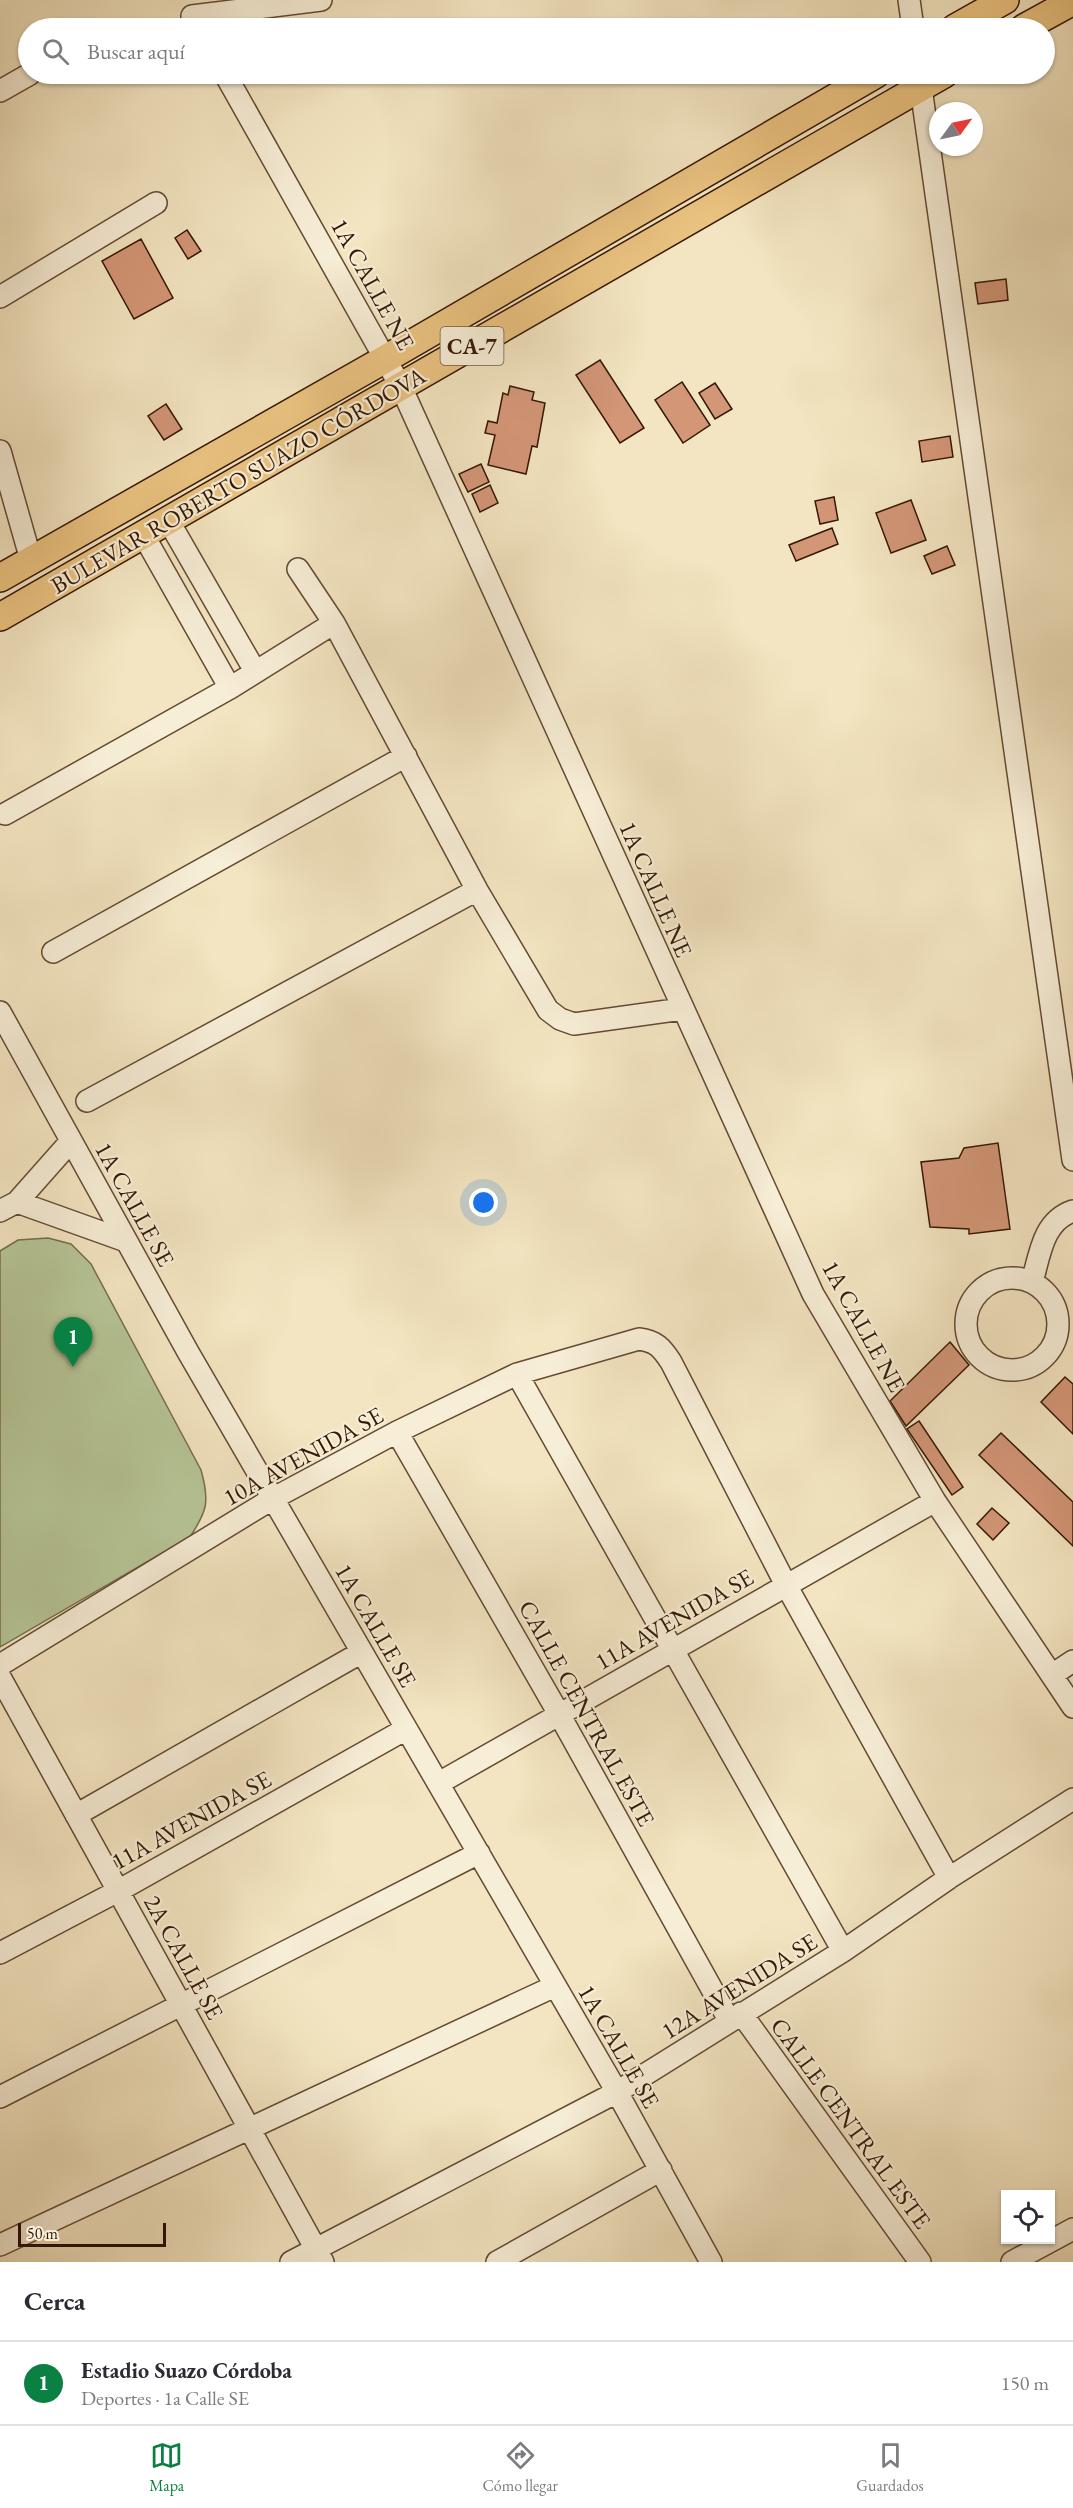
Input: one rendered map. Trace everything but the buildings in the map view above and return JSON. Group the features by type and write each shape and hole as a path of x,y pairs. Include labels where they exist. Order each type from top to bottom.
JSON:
{"main road":[{"path":"973,18 1005,0"},
{"path":"1042,18 1073,1"},
{"name":"BULEVAR ROBERTO SUAZO CÓRDOVA","path":"0,578 387,358 859,84"},
{"name":"BULEVAR ROBERTO SUAZO CÓRDOVA","path":"0,617 401,387 913,84"}],"street":[{"path":"192,15 321,0"},
{"path":"909,0 912,18"},
{"path":"0,91 18,81"},
{"name":"1A CALLE NE","path":"231,84 387,358 401,387 813,1294 935,1501 1073,1707"},
{"path":"921,84 1073,1160"},
{"path":"0,297 156,204"},
{"path":"0,451 31,560"},
{"path":"168,520 255,671"},
{"path":"144,536 230,688"},
{"path":"298,569 334,623 477,890 548,1010 560,1019 574,1024 682,1009"},
{"path":"5,814 230,688 334,623"},
{"path":"53,952 406,756"},
{"path":"87,1101 477,890"},
{"name":"1A CALLE SE","path":"0,1012 272,1499 617,2092 711,2262"},
{"path":"71,1141 8,1206 126,1241"},
{"path":"1032,1282 1049,1227 1061,1215 1073,1211"},
{"path":"1004,1278 1018,1278 1032,1282 1044,1290 1055,1308 1058,1330 1054,1344 1046,1356 1034,1365 1020,1370 1006,1370 992,1366 971,1346 966,1332 966,1317 970,1304 978,1291 1004,1278"},
{"name":"10A AVENIDA SE","path":"0,1665 272,1499 397,1432 517,1374 639,1339 651,1340 660,1346 671,1362 786,1585"},
{"path":"517,1374 843,1951"},
{"name":"CALLE CENTRAL ESTE","path":"397,1432 735,2017 920,2262"},
{"name":"11A AVENIDA SE","path":"439,1783 935,1501"},
{"path":"786,1585 949,1878"},
{"path":"76,1815 362,1652"},
{"path":"1052,1675 1073,1661"},
{"name":"2A CALLE SE","path":"0,1677 320,2256"},
{"name":"11A AVENIDA SE","path":"0,1953 118,1891 406,1729"},
{"name":"12A AVENIDA SE","path":"291,2262 320,2256 617,2092 843,1951 949,1878 1073,1799"},
{"path":"0,2097 479,1853"},
{"path":"0,2245 555,1986"},
{"path":"497,2262 661,2170"},
{"path":"1012,2262 1073,2229"}],"green space":[{"path":"48,1238 71,1244 91,1264 201,1470 206,1498 203,1513 190,1537 0,1647 0,1251 18,1240"}],"place":[{"name":"Estadio Suazo Córdoba","path":"73,1367"}]}
